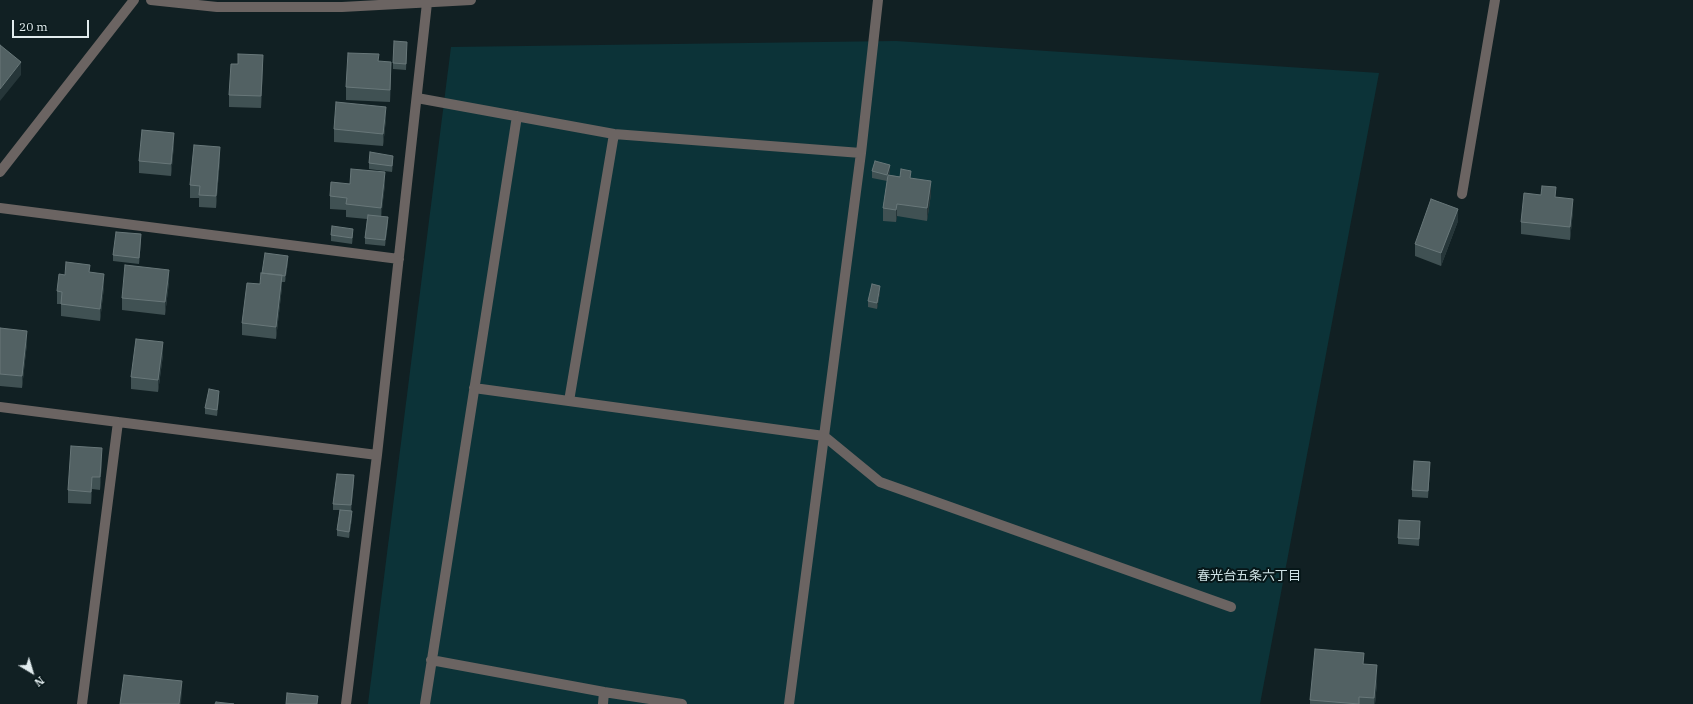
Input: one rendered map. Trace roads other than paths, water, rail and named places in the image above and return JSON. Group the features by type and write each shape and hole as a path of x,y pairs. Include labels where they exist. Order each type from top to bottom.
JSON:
{"street":[{"path":"0,172 134,0"},
{"path":"151,0 225,7 342,8 471,0"},
{"path":"789,704 861,153 878,0"},
{"path":"1462,194 1496,0"},
{"path":"346,704 377,454 427,3"},
{"path":"417,98 614,134 861,153"},
{"path":"425,704 517,116"},
{"path":"569,400 614,134"},
{"path":"0,208 399,259"},
{"path":"474,388 824,436 880,482 1231,607"},
{"path":"0,407 377,454"},
{"path":"82,704 118,422"},
{"path":"431,660 604,692 682,704"},
{"path":"603,704 604,692"}],"district":[{"name":"春光台五条六丁目","path":"1249,576"}]}
